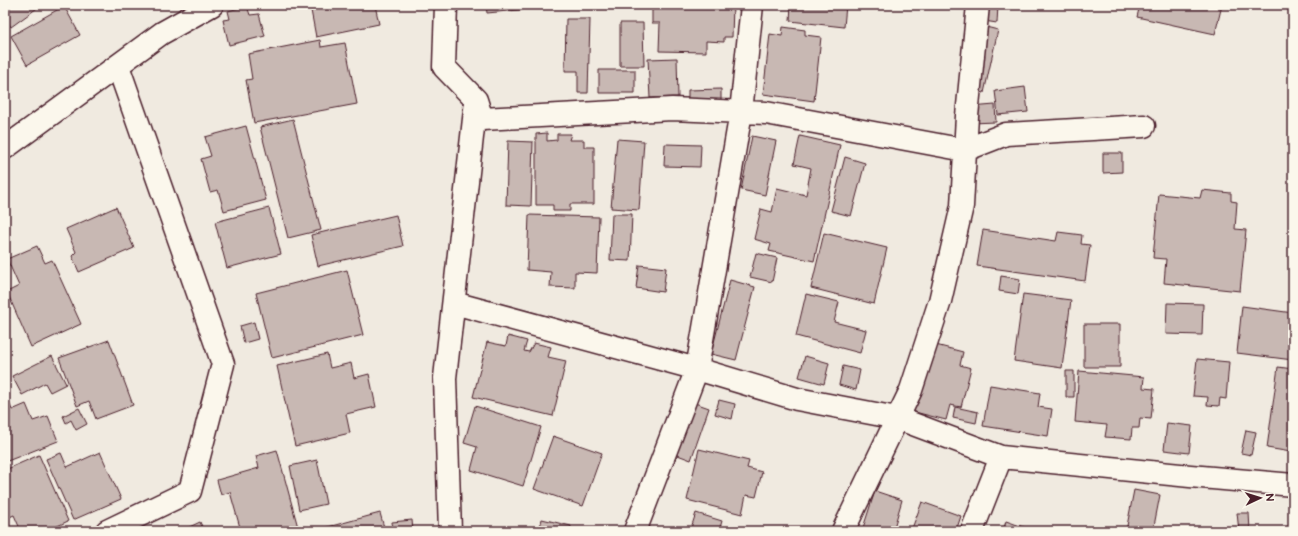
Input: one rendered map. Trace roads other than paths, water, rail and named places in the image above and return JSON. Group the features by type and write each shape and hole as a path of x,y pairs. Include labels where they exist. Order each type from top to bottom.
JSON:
{"street":[{"path":"5,148 162,34 212,5"},
{"path":"446,5 444,67 476,100 482,119 672,109 766,113 965,150 1006,134 1144,126"},
{"path":"635,531 697,369 741,112 752,5"},
{"path":"843,531 911,390 940,301 962,206 965,150 978,5"},
{"path":"107,531 190,491 223,364 118,66"},
{"path":"450,531 445,378 476,100"},
{"path":"454,303 697,369 797,399 897,418 1001,457 1182,476 1293,485"},
{"path":"972,531 1001,457"}]}
